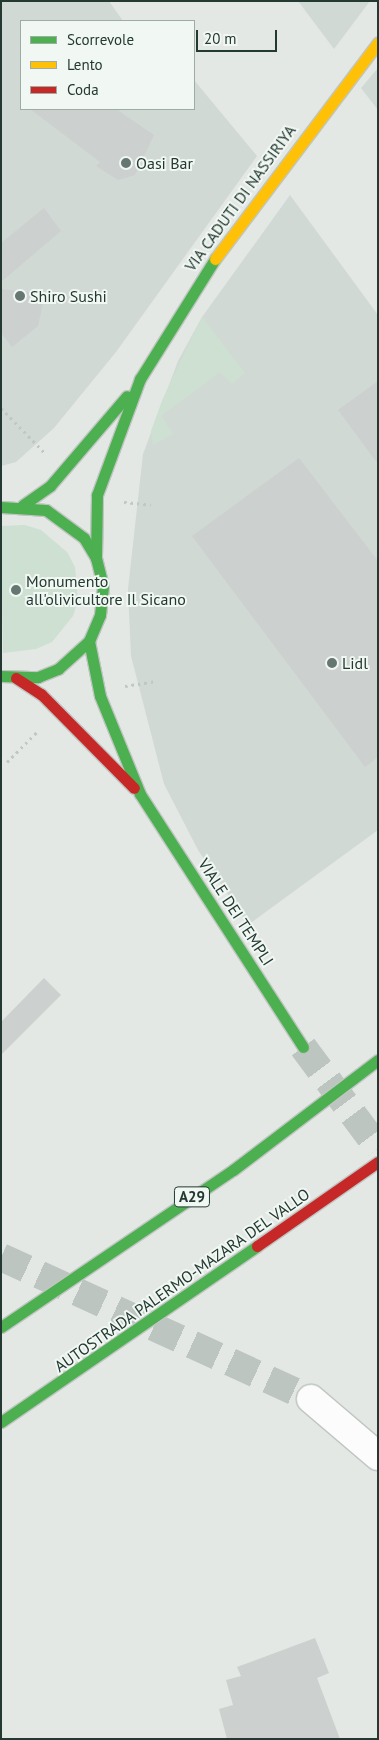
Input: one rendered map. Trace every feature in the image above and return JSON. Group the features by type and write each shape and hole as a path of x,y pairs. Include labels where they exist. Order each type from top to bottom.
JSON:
{"main road":[{"name":"VIA CADUTI DI NASSIRIYA","path":"140,379 194,289 264,189 378,43"},
{"path":"23,506 50,486 140,379"},
{"path":"1,676 16,678 58,669 89,641 100,615 103,586 96,558 97,495 140,379"},
{"path":"1,507 23,506 67,522 96,558"},
{"path":"89,641 100,696 140,794"},
{"path":"16,678 41,694 140,794"},
{"name":"VIALE DEI TEMPLI","path":"140,794 303,1047"},
{"name":"A29","path":"1,1327 233,1170 378,1060"},
{"name":"AUTOSTRADA PALERMO-MAZARA DEL VALLO","path":"1,1422 378,1162"}],"street":[{"path":"311,1399 378,1456"}],"shaded area":[{"path":"1,1 109,1 122,20 20,20 20,110 195,110 195,81 257,156 116,352 54,428 16,462 1,466"},
{"path":"298,1 370,1 334,49"},
{"path":"378,68 378,110 361,88"},
{"path":"290,195 378,315 378,830 248,925 198,850 164,784 131,656 128,589 143,454 178,361 202,317"}],"green space":[{"path":"202,317 245,373 232,384 220,372 161,416 173,434 153,445 151,431 163,398"},
{"path":"25,525 41,530 67,552 75,567 78,600 73,616 52,642 36,649 3,653 1,526"}],"building":[{"path":"31,110 117,110 154,135 135,175 118,180 96,166 100,162"},
{"path":"44,208 61,231 1,282 1,243"},
{"path":"1,289 45,294 38,326 12,347 1,333"},
{"path":"378,381 378,464 338,410"},
{"name":"Lidl","path":"299,458 378,561 378,757 365,767 192,536"},
{"path":"44,978 61,995 1,1055 1,1022"},
{"path":"315,1638 329,1673 317,1678 340,1739 227,1739 219,1709 233,1705 226,1680 241,1676 237,1667"}],"tunnel":[{"path":"303,1047 378,1148"},
{"path":"1,1257 311,1399"}],"traffic: fast":[{"path":"1,676 38,677 58,669 89,641 100,615 103,586 96,558 97,495 140,379 215,259"},
{"path":"23,505 50,486 127,396"},
{"path":"1,507 46,510 84,538 96,558"},
{"path":"89,641 100,696 140,794 303,1047"},
{"path":"1,1327 233,1170 378,1060"},
{"path":"1,1422 257,1246"}],"traffic: slow":[{"path":"215,259 378,43"}],"traffic: jam":[{"path":"16,678 41,694 134,788"},
{"path":"257,1246 378,1162"}],"place":[{"name":"Oasi Bar","path":"126,163"},
{"name":"Shiro Sushi","path":"20,296"},
{"name":"Monumento all'olivicultore Il Sicano","path":"16,590"},
{"name":"Lidl","path":"332,663"}]}
